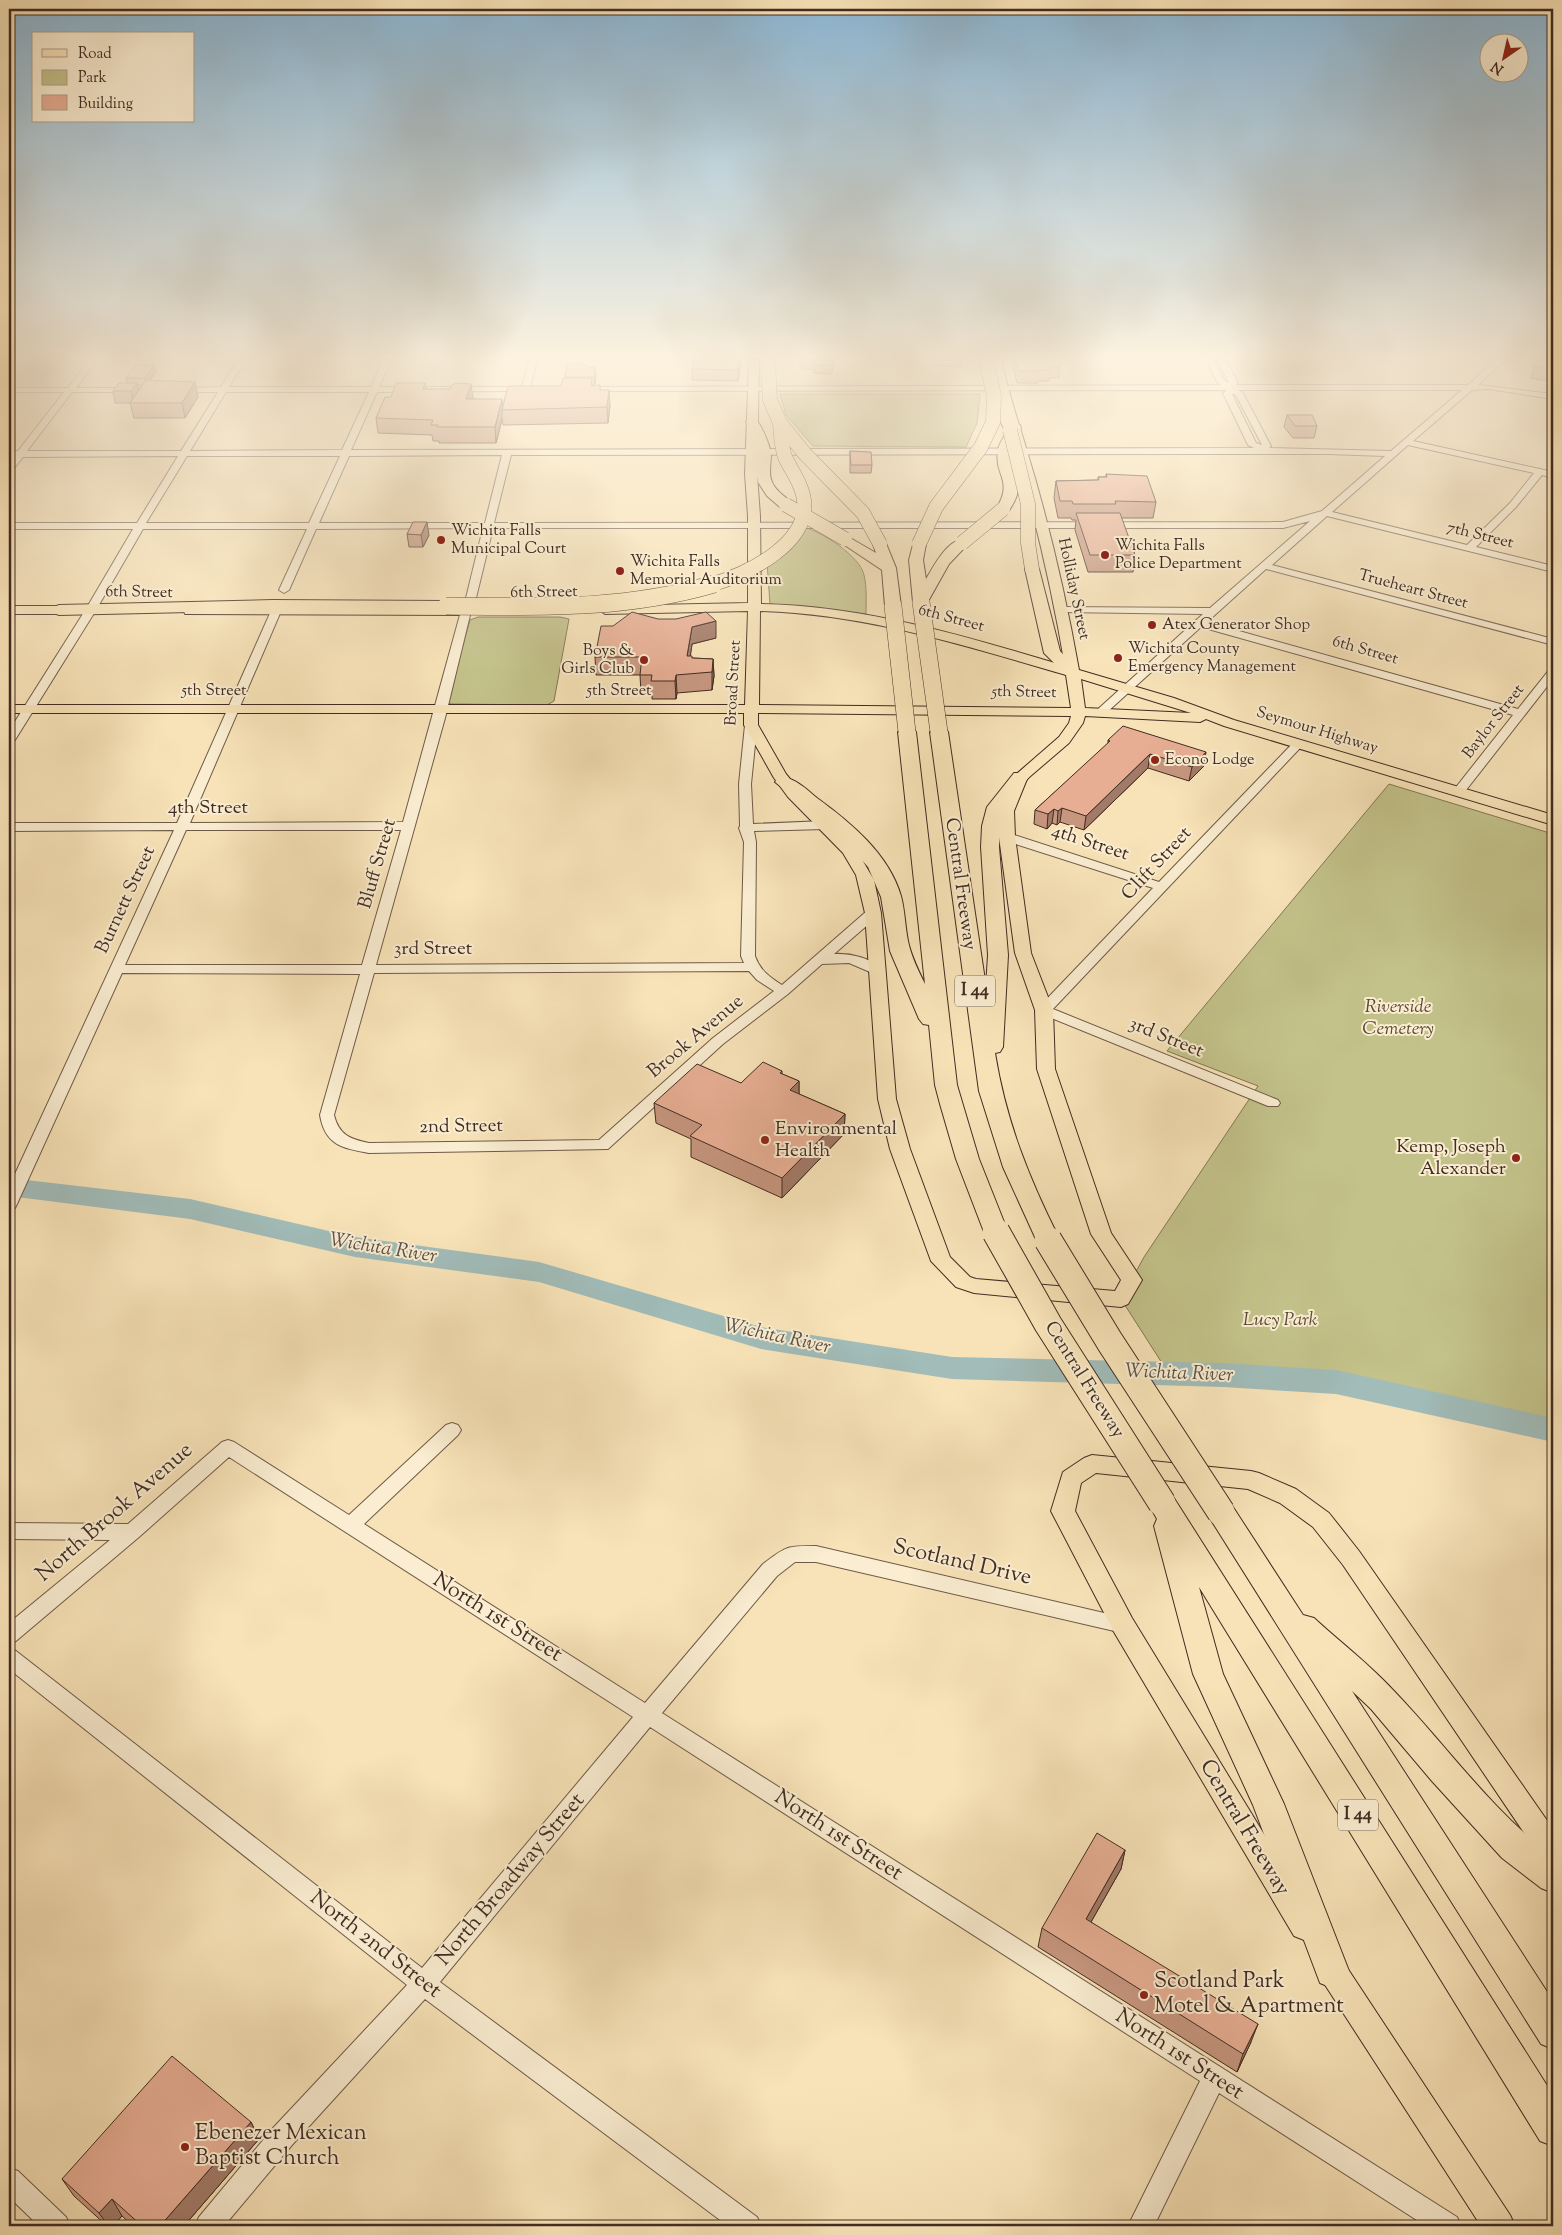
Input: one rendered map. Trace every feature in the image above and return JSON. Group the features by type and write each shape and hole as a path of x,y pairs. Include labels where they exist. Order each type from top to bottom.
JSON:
{"highway":[{"path":"761,464 765,482 772,493 786,505 846,539 889,568"},
{"path":"59,610 272,605 596,605 635,602 670,596 702,588 745,572 766,561 788,542 801,522 804,510 802,492 789,464"},
{"name":"Central Freeway","path":"815,464 863,513 880,544 889,568 946,1084 959,1137 973,1180 996,1232 1048,1324 1553,2128"},
{"name":"Central Freeway","path":"967,464 931,514 919,544 916,560 990,1091 1002,1136 1022,1189 1048,1240 1110,1342 1281,1605 1553,2032"},
{"path":"921,602 943,562 962,543 1003,509 1012,489 1006,464"},
{"path":"1018,464 1028,504 1028,543 1032,569 1052,653 1072,672"},
{"path":"990,1091 998,955 990,847 991,826 996,807 1020,777"},
{"path":"784,782 824,810 846,830 880,871 892,896 898,943 940,1042"},
{"path":"1162,1503 1208,1674 1268,1804 1332,1971"},
{"path":"1281,1605 1382,1699 1442,1770 1514,1847 1553,1877"}],"main road":[{"name":"Broad Street","path":"751,725 754,526 751,474 754,464"},
{"name":"Holliday Street","path":"1025,464 1062,609 1079,711"},
{"name":"6th Street","path":"91,609 276,612 754,608 828,613 904,625 955,637 1072,672"},
{"path":"9,610 59,610"},
{"name":"Seymour Highway","path":"1072,672 1189,706 1229,723 1553,820"},
{"path":"1129,688 1140,699 1157,707 1193,717"},
{"name":"5th Street","path":"9,709 1079,711 1193,717 1229,723"},
{"path":"1064,740 1076,723 1079,711"},
{"path":"1020,777 1101,712"},
{"name":"Central Freeway","path":"751,725 759,744 784,782 850,853 863,874 869,890 873,913 887,1100 900,1149 941,1261 963,1282 974,1286 1121,1299 1132,1280 1101,1234 1046,1069 1044,1010 1024,953 1007,836 1006,811 1020,777"},
{"name":"Central Freeway","path":"1500,2226 1332,1971 1123,1624 1063,1511 1071,1478 1092,1464 1251,1480 1288,1496 1321,1520 1351,1558 1553,1852"}],"street":[{"path":"9,740 179,464"},
{"path":"284,590 340,464"},
{"path":"471,598 504,464"},
{"path":"1101,712 1199,623 1380,464"},
{"path":"1506,464 1553,476"},
{"path":"1468,549 1513,505 1540,472"},
{"name":"7th Street","path":"1283,525 1325,514 1553,569"},
{"name":"7th Street","path":"9,526 1040,524 1283,525 1307,529"},
{"name":"Trueheart Street","path":"1265,566 1553,642"},
{"path":"1062,609 1214,611"},
{"name":"Bluff Street","path":"328,1126 327,1115 441,709 466,611"},
{"name":"Burnett Street","path":"9,1204 182,827 276,612"},
{"name":"6th Street","path":"1199,623 1521,714"},
{"name":"Baylor Street","path":"1459,791 1553,672"},
{"name":"Broad Street","path":"751,725 747,743 745,828 750,842 748,956 751,967"},
{"name":"Clift Street","path":"1044,1010 1265,776 1298,744"},
{"path":"745,828 824,825"},
{"name":"4th Street","path":"9,827 408,826"},
{"name":"4th Street","path":"1007,836 1162,887"},
{"name":"Brook Avenue","path":"603,1145 718,1041 783,992 873,913"},
{"path":"817,962 836,957 855,958 877,971"},
{"path":"751,967 764,980 783,992"},
{"name":"3rd Street","path":"116,969 751,967"},
{"name":"3rd Street","path":"1044,1010 1274,1103"},
{"name":"2nd Street","path":"328,1126 335,1136 348,1144 369,1148 603,1145"},
{"path":"350,1526 452,1430"},
{"name":"North 1st Street","path":"228,1447 1448,2226"},
{"name":"North Brook Avenue","path":"9,1635 132,1532 228,1447"},
{"path":"9,1531 132,1532"},
{"name":"North Broadway Street","path":"208,2226 283,2136 424,1984 541,1840 650,1715 770,1570 791,1554"},
{"name":"Scotland Drive","path":"791,1554 816,1554 1123,1624"},
{"name":"North 2nd Street","path":"9,1657 424,1984 748,2226"},
{"path":"1141,2226 1214,2078"},
{"path":"9,2180 57,2226"}],"green space":[{"path":"804,527 830,539 848,553 861,568 866,584 866,614 770,604 767,562"},
{"path":"478,617 560,617 569,619 554,701 547,705 451,704 447,702 470,620"},
{"name":"Riverside Cemetery","path":"1389,784 1553,834 1553,1430 1336,1382 1169,1374 1121,1299 1144,1257 1258,1086 1167,1051"}],"building":[{"path":"1106,474 1147,476 1156,502 1115,501 1116,504 1073,504 1072,501 1060,501 1056,481 1099,480 1098,477 1107,477"},
{"path":"1076,513 1120,513 1135,555 1090,555"},
{"path":"413,522 427,522 421,535 407,534"},
{"path":"632,612 658,619 676,619 706,612 716,621 692,627 687,656 713,659 712,672 676,675 675,681 651,681 652,675 640,675 642,657 595,657 601,626 613,626"},
{"path":"1123,726 1206,752 1192,767 1150,754 1086,816 1062,808 1058,811 1054,809 1048,814 1035,810 1110,741 1108,740"},
{"name":"Environmental Health","path":"763,1062 782,1071 780,1073 799,1081 790,1090 845,1114 782,1178 690,1136 702,1125 654,1103 697,1064 741,1083"},
{"path":"1097,1833 1125,1850 1086,1919 1258,2024 1243,2054 1042,1928"},
{"name":"Ebenezer Mexican Baptist Church","path":"172,2056 251,2122 160,2226 142,2226 112,2199 99,2213 62,2179"}],"waterway":[{"name":"Wichita River","path":"9,1187 190,1209 355,1247 539,1272 761,1338 952,1368 1223,1375 1336,1382 1553,1430"}],"place":[{"name":"Wichita Falls Municipal Court","path":"441,540"},
{"name":"Wichita Falls Police Department","path":"1105,555"},
{"name":"Wichita Falls Memorial Auditorium","path":"620,571"},
{"name":"Atex Generator Shop","path":"1152,625"},
{"name":"Wichita County Emergency Management","path":"1118,658"},
{"name":"Boys & Girls Club","path":"644,660"},
{"name":"Econo Lodge","path":"1155,760"},
{"name":"Environmental Health","path":"765,1140"},
{"name":"Kemp, Joseph Alexander","path":"1516,1158"},
{"name":"Scotland Park Motel & Apartment","path":"1144,1995"},
{"name":"Ebenezer Mexican Baptist Church","path":"185,2147"}],"park label":[{"name":"Lucy Park","path":"1280,1320"}]}
